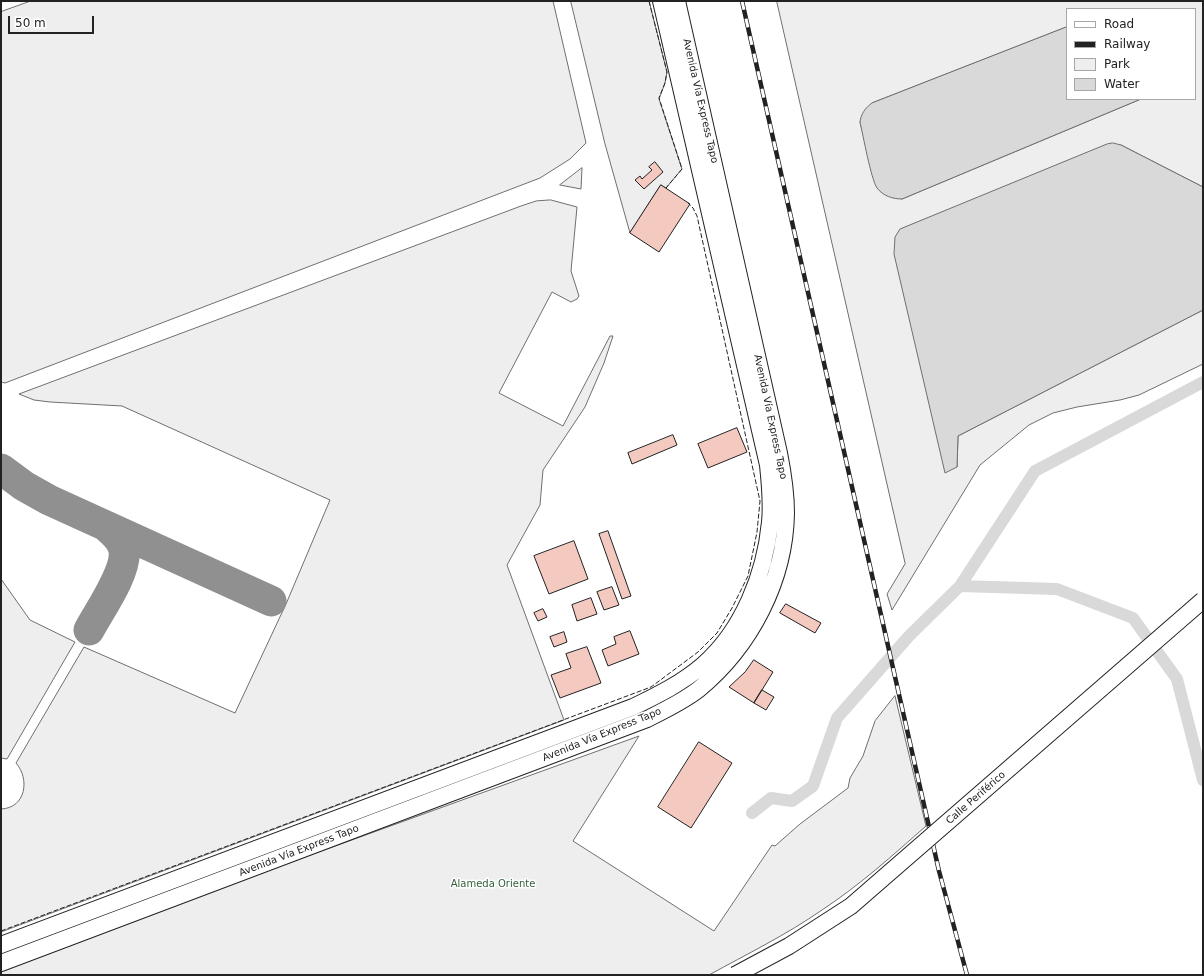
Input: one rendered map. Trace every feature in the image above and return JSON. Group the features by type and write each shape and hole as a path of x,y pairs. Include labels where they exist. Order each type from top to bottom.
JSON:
{"main road":[{"name":"Avenida Vía Express Tapo","path":"1,945 633,706 685,678 722,646 748,603 762,566 771,521 771,492 768,465 662,1"},
{"name":"Avenida Vía Express Tapo","path":"1,963 647,719 672,706 698,689 737,651 758,617 771,588 780,561 784,540 786,513 784,482 779,453 677,1"},
{"name":"Calle Periférico","path":"735,975 789,946 851,906 1203,600"}],"green space":[{"path":"31,1 553,1 586,143 570,159 540,178 5,383 1,382 1,12"},
{"path":"571,1 649,1 667,72 665,83 659,99 682,169 666,188 661,185 630,233 605,144"},
{"path":"777,1 1203,1 1203,187 1121,145 901,229 957,467 958,436 1203,310 1203,364 1139,395 1053,413 1029,425 980,465 892,610 887,594 905,564","holes":["1066,8 1196,8 1196,100 1139,100 902,199 881,192 877,187 860,122 872,103 1066,27"]},
{"path":"582,168 581,189 560,185"},
{"path":"551,200 577,207 571,271 579,296 571,302 552,292 499,393 563,426 610,336 613,336 604,363 585,407 543,470 540,505 507,565 564,720 1,932 1,809 16,804 20,798 23,792 24,784 23,777 16,763 84,647 235,713 286,604 330,500 122,406 50,402 34,400 19,394 521,206 536,201"},
{"path":"1,579 30,620 75,642 7,759 1,758"},
{"name":"Alameda Oriente","path":"895,696 926,826 876,870 836,900 780,936 709,975 1,975 1,971 244,879 639,736 573,841 714,931 772,845 775,846 800,824 848,788 850,778 863,756 875,721"}],"water":[{"path":"1066,27 1066,100 1139,100 902,199 888,196 877,188 870,167 860,122 865,109 872,103"},
{"path":"1113,143 1121,145 1203,187 1203,310 958,436 957,467 945,473 894,254 895,237 900,229 1107,144"}],"building":[{"path":"655,162 663,172 644,189 635,180 640,176 642,179 652,170 649,167"},
{"path":"661,185 690,204 659,252 630,233"},
{"path":"737,428 747,452 708,468 698,444"},
{"path":"673,435 677,445 632,464 628,453"},
{"path":"608,531 631,596 622,599 599,534"},
{"path":"574,541 588,579 549,594 534,556"},
{"path":"612,587 619,605 604,610 597,592"},
{"path":"591,598 597,614 577,621 572,605"},
{"path":"786,604 821,623 815,633 780,613"},
{"path":"543,609 547,617 538,621 534,613"},
{"path":"630,631 639,654 608,666 602,650 616,644 614,637"},
{"path":"564,632 567,642 554,647 550,637"},
{"path":"587,647 601,683 560,698 551,675 571,668 566,654"},
{"path":"754,660 773,672 754,703 729,687 745,672"},
{"path":"762,690 774,697 766,710 754,703"},
{"path":"699,742 732,763 691,828 658,807"}],"waterway":[{"path":"752,813 771,798 792,801 813,786 837,718 909,636 960,586 1035,471 1203,382"},
{"path":"960,586 1057,589 1133,618 1177,679 1203,780"}],"taxiway":[{"path":"1,469 24,486 49,500 271,601"},
{"path":"89,630 117,580 124,560 122,544 116,535 108,528"}],"railway":[{"path":"742,1 939,871 967,975"}],"fence":[{"path":"649,1 667,72 665,83 659,98 682,169 666,188 668,190"},
{"path":"1,931 651,687 698,652 717,633 732,608 748,576 757,532 760,501 697,216 693,208 688,203"}]}
